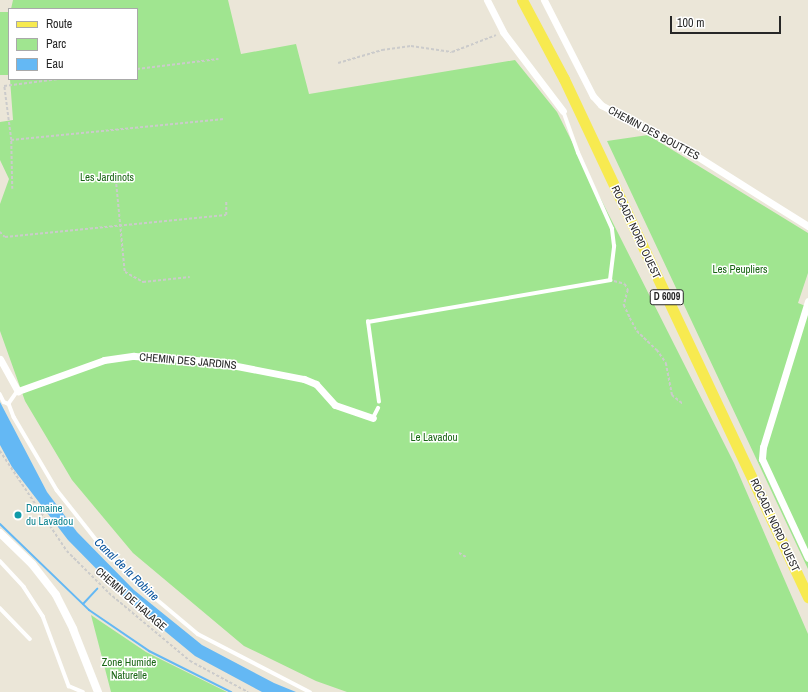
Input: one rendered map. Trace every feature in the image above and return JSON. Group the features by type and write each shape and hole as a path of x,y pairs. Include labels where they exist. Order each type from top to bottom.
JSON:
{"main road":[{"name":"ROCADE NORD OUEST","path":"522,0 564,79 808,597"}],"street":[{"path":"487,0 503,32 563,111"},
{"name":"CHEMIN DES BOUTTES","path":"544,0 593,96 601,105 692,153 808,226"},
{"path":"808,301 763,447 762,458 808,558"},
{"name":"CHEMIN DES JARDINS","path":"18,391 104,360 134,356 211,361 304,379 316,384 336,405 373,418"},
{"path":"0,359 18,391"},
{"path":"0,533 32,564 56,595 71,624 98,692"}],"lane":[{"path":"379,402 368,322 610,280 614,246 612,229 578,153 563,111"},
{"path":"9,404 18,391"},
{"path":"0,394 4,402 9,404 14,417 57,490 106,552 135,580 198,634 310,692"},
{"path":"373,418 378,408"},
{"path":"0,561 24,587 40,611 59,655 69,686 83,692"},
{"path":"0,608 30,639"}],"path":[{"path":"338,63 382,50 411,46 452,52 503,32"},
{"path":"138,69 218,59"},
{"path":"12,190 12,140 4,86 51,80"},
{"path":"12,140 224,119"},
{"path":"116,179 125,272 143,282 190,277"},
{"path":"0,232 5,237 226,215 226,201"},
{"path":"610,280 625,284 628,290 624,305 630,318 637,331 657,350 666,363 672,395 683,404"},
{"name":"CHEMIN DE HALAGE","path":"0,451 67,551 109,594 190,661 248,692"},
{"path":"458,553 466,557"}],"green space":[{"name":"Le Lavadou","path":"13,0 228,0 241,54 296,44 309,94 515,60 557,112 734,463 808,634 808,692 347,692 316,681 244,646 133,553 72,480 25,401 0,331 0,204 9,179 0,160 0,122 13,120 10,80 138,80 138,8 11,8"},
{"path":"0,12 8,12 8,75 0,75"},
{"name":"Les Peupliers","path":"648,135 808,233 808,273 798,303 808,307 808,569 607,141"},
{"name":"Zone Humide Naturelle","path":"91,615 146,652 227,692 111,692"}],"water":[{"path":"0,402 47,492 77,532 134,590 202,645 274,683 296,692 262,692 195,656 126,599 68,540 12,467 0,445"}],"waterway":[{"path":"0,524 89,610 149,651 231,692"},
{"path":"83,604 97,589"}],"place":[{"name":"Domaine du Lavadou","path":"18,515"}],"park label":[{"name":"Les Jardinots","path":"107,177"}],"water label":[{"name":"Canal de la Robine","path":"126,570"}]}
